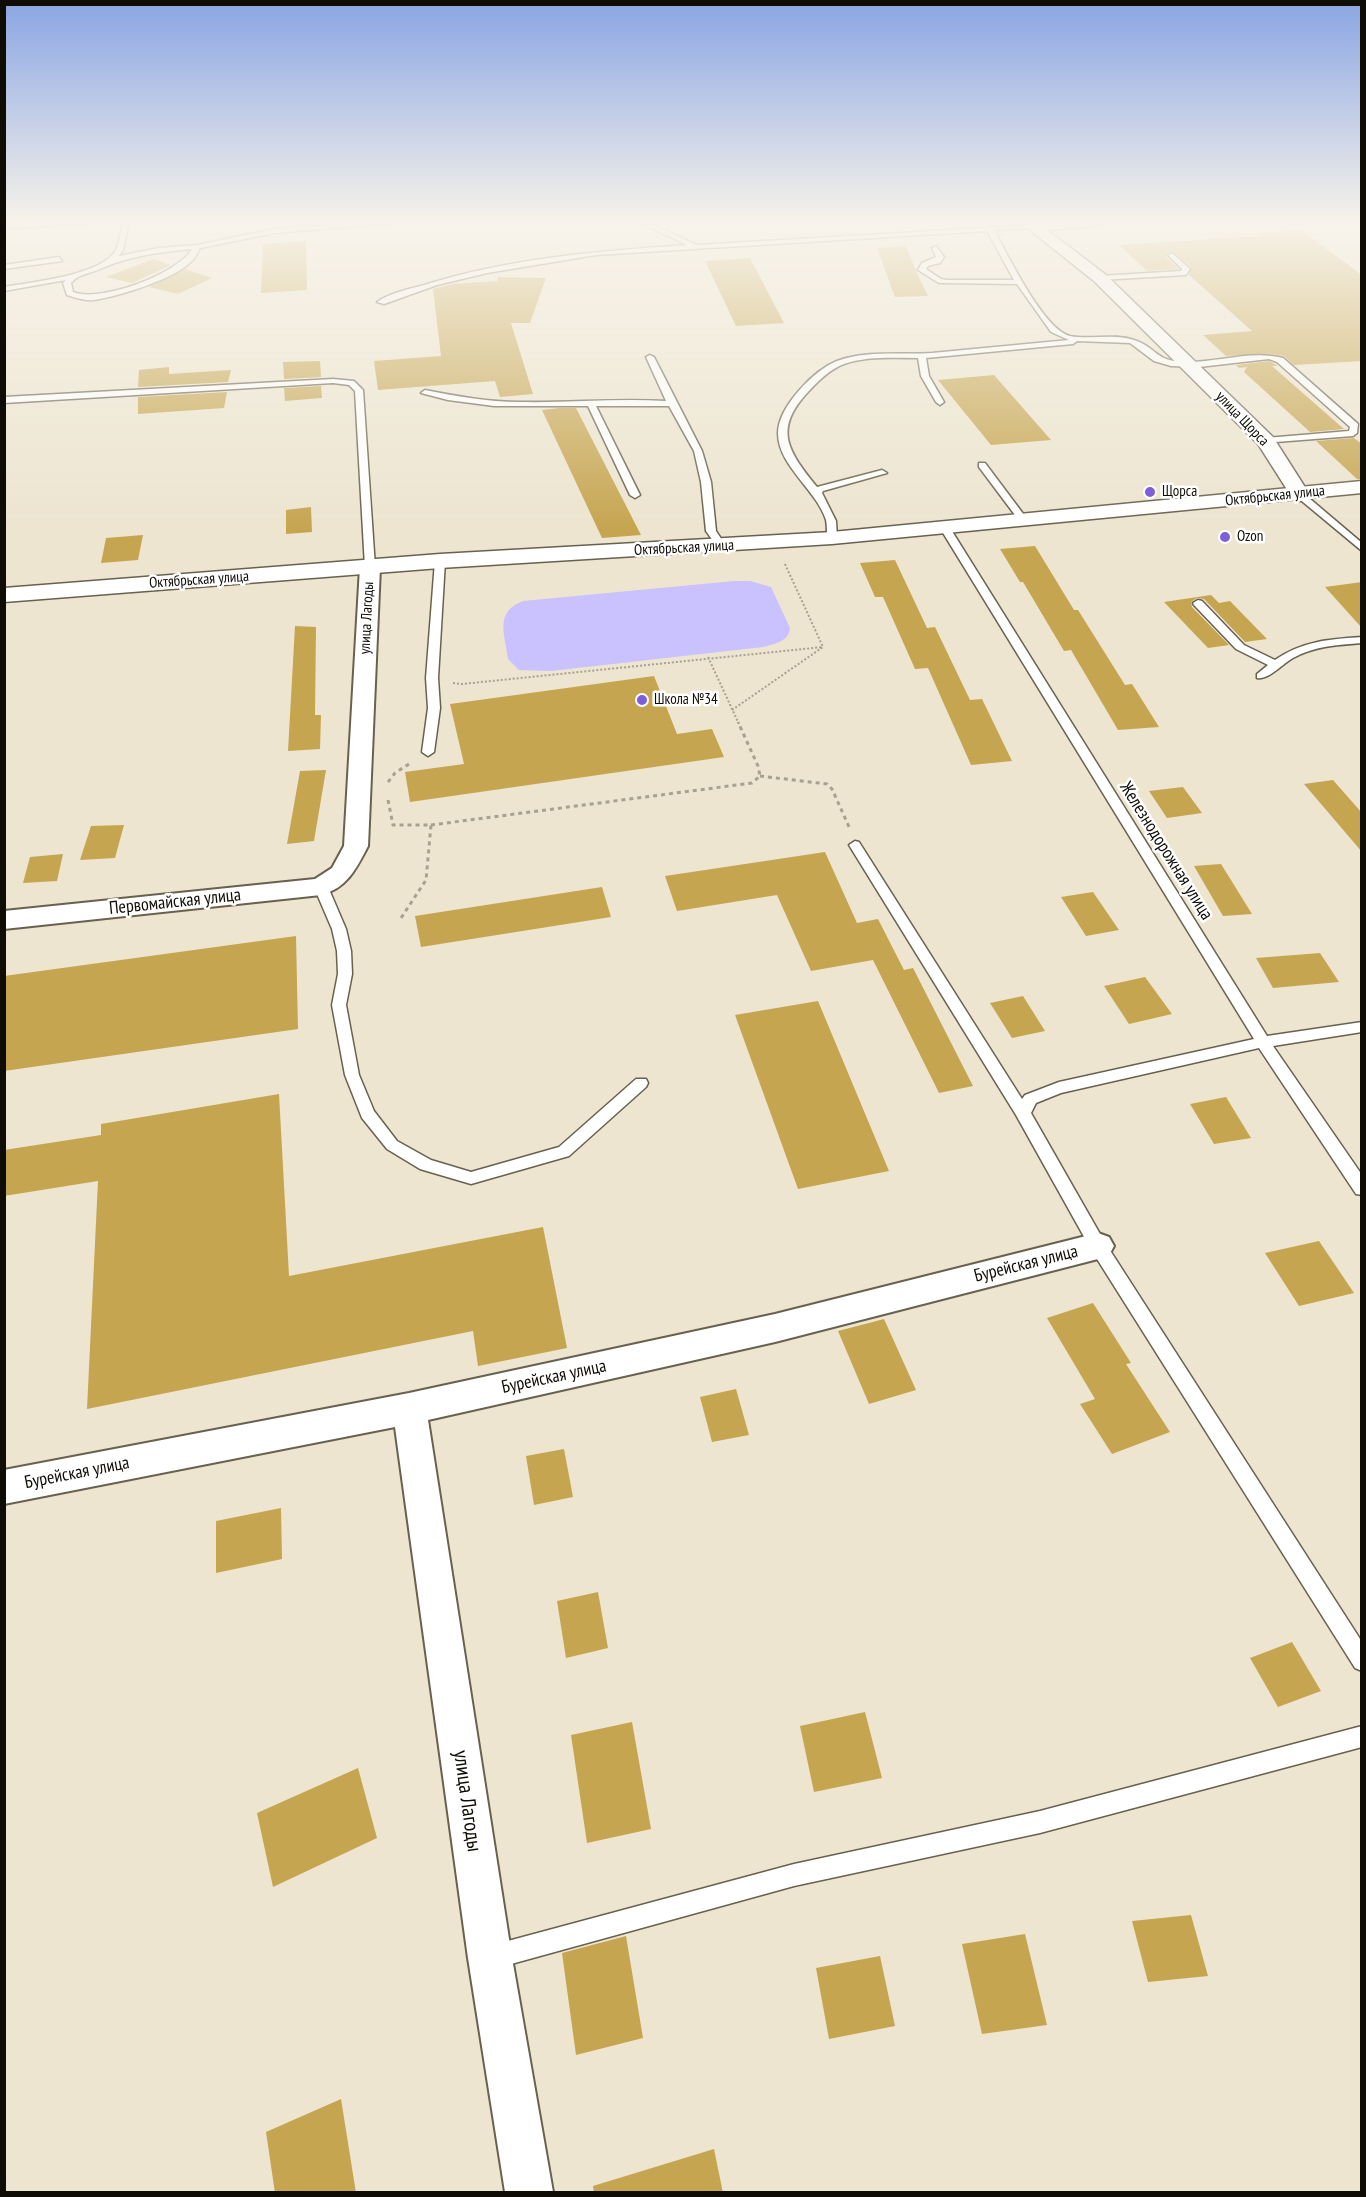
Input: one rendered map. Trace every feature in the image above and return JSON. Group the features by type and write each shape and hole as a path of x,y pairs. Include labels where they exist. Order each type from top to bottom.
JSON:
{"main road":[{"name":"улица Щорса","path":"1148,325 1266,441 1300,495"},
{"name":"Октябрьская улица","path":"4,595 440,561 832,538 1300,495 1362,487"}],"street":[{"name":"улица Лагоды","path":"342,873 356,846 370,567"},
{"name":"Первомайская улица","path":"4,920 321,887 342,873"},
{"name":"Бурейская улица","path":"4,1487 409,1409 775,1328 1098,1246"},
{"name":"улица Лагоды","path":"409,1409 490,1958 529,2193"}],"lane":[{"path":"1048,325 1052,330 1062,336 1085,341"},
{"path":"832,538 831,521 817,493 793,461 781,434 785,418 794,404 809,386 838,364 872,357 1085,341 1130,341 1141,345 1161,361 1189,364 1259,357 1280,360 1355,426 1353,433 1266,441"},
{"path":"921,355 925,376 940,402"},
{"path":"651,357 672,404 698,452 706,482 711,531 721,546"},
{"name":"улица Лагоды","path":"4,400 333,381 351,383 359,390 370,567"},
{"path":"425,393 479,403 519,405 639,401 672,404"},
{"path":"590,402 635,495"},
{"path":"982,465 1024,521"},
{"path":"817,493 826,486 882,473"},
{"name":"улица Щорса","path":"1300,495 1362,548"},
{"name":"Железнодорожная улица","path":"945,528 1263,1042 1362,1190"},
{"path":"428,752 434,708 432,678 440,561"},
{"path":"1198,603 1240,647 1276,664"},
{"path":"1261,676 1285,656 1303,647 1327,642 1362,640"},
{"path":"855,845 1023,1113 1098,1246 1362,1661"},
{"path":"321,887 339,928 344,951 345,974 339,1005 352,1075 367,1114 392,1145 426,1165 471,1178 488,1175 564,1152 641,1083"},
{"path":"1023,1113 1030,1099 1059,1088 1263,1042 1362,1028"},
{"path":"490,1958 795,1875 1040,1822 1362,1736"}],"path":[{"path":"780,553 823,647"},
{"path":"446,679 462,684 823,647"},
{"path":"732,710 823,647"},
{"path":"708,657 758,766 760,776"},
{"path":"385,786 395,774 428,752"},
{"path":"387,796 393,825 431,825 752,783 760,776 827,784 832,789 847,819 855,845"},
{"path":"401,918 426,880 431,825"}],"shaded area":[{"path":"750,581 771,587 790,628 784,639 763,647 551,671 519,670 508,659 504,633 505,618 508,611 523,601"}],"building":[{"path":"437,325 511,325 533,394 500,397 495,381 378,390 374,361 441,356"},
{"path":"1245,325 1362,325 1362,361 1294,365 1284,356 1272,354 1226,356 1203,335 1252,331"},
{"path":"320,361 321,377 284,379 283,362"},
{"path":"1269,361 1278,366 1272,366 1344,429 1310,432 1244,372 1247,367 1239,368 1236,365"},
{"path":"169,367 169,374 231,370 228,382 138,387 139,370"},
{"path":"994,375 1051,440 991,445 938,380"},
{"path":"321,386 322,398 285,401 284,388"},
{"path":"227,392 224,408 138,414 138,397"},
{"path":"576,408 641,535 602,538 542,410"},
{"path":"1354,438 1362,444 1362,479 1357,479 1316,441"},
{"path":"311,507 312,532 286,534 286,510"},
{"path":"143,535 138,560 101,563 106,538"},
{"path":"1035,546 1074,610 1078,610 1125,685 1132,684 1159,727 1118,730 1071,650 1064,651 1023,582 1020,582 1000,549"},
{"path":"895,560 927,628 935,627 970,700 982,699 1012,761 971,765 928,668 915,669 883,597 875,597 860,563"},
{"path":"1362,582 1362,628 1325,587"},
{"path":"1211,595 1219,603 1230,601 1267,639 1245,642 1204,599 1197,598 1191,602 1192,607 1229,645 1208,648 1164,602"},
{"path":"295,626 316,627 315,715 321,715 320,749 288,751"},
{"path":"654,676 677,734 712,729 724,757 410,802 405,772 464,764 450,704"},
{"path":"326,770 314,841 287,844 300,771"},
{"path":"1333,780 1362,813 1362,852 1304,784"},
{"path":"1183,787 1202,813 1167,818 1149,791"},
{"path":"124,825 115,858 80,860 91,826"},
{"path":"825,852 857,923 878,919 904,970 913,968 973,1086 939,1093 873,960 811,971 777,895 677,911 665,876"},
{"path":"63,854 57,881 23,883 30,857"},
{"path":"1221,864 1252,914 1223,916 1194,866"},
{"path":"602,887 611,917 421,947 415,916"},
{"path":"1093,892 1119,930 1086,936 1061,897"},
{"path":"296,936 298,1029 4,1071 4,976"},
{"path":"1320,953 1339,982 1273,988 1256,958"},
{"path":"1145,977 1172,1014 1129,1024 1104,986"},
{"path":"1023,996 1045,1031 1012,1038 990,1003"},
{"path":"818,1001 889,1171 798,1189 735,1015"},
{"path":"279,1094 289,1276 543,1227 567,1348 478,1366 473,1331 87,1409 98,1181 4,1196 4,1150 101,1135 101,1124"},
{"path":"1226,1097 1251,1138 1214,1144 1190,1104"},
{"path":"1319,1241 1354,1293 1299,1306 1265,1253"},
{"path":"1093,1303 1131,1363 1126,1364 1170,1432 1112,1454 1080,1404 1095,1399 1047,1318"},
{"path":"884,1319 916,1390 869,1404 838,1331"},
{"path":"736,1389 749,1435 712,1442 700,1397"},
{"path":"564,1449 573,1497 534,1505 526,1456"},
{"path":"281,1508 282,1559 216,1573 216,1521"},
{"path":"598,1592 608,1648 566,1658 557,1601"},
{"path":"1292,1642 1321,1691 1278,1707 1250,1658"},
{"path":"865,1712 882,1778 814,1792 800,1726"},
{"path":"632,1722 651,1829 587,1843 571,1735"},
{"path":"358,1768 377,1838 273,1887 257,1813"},
{"path":"1191,1915 1208,1976 1148,1982 1132,1921"},
{"path":"1025,1934 1047,2025 982,2034 962,1944"},
{"path":"626,1936 643,2038 576,2055 562,1953"},
{"path":"880,1956 895,2026 829,2039 816,1968"},
{"path":"341,2099 356,2193 275,2193 266,2132"},
{"path":"714,2149 723,2193 594,2193 593,2186"}],"place":[{"name":"Щорса","path":"1150,492"},
{"name":"Ozon","path":"1225,537"},
{"name":"Школа №34","path":"642,700"}]}
